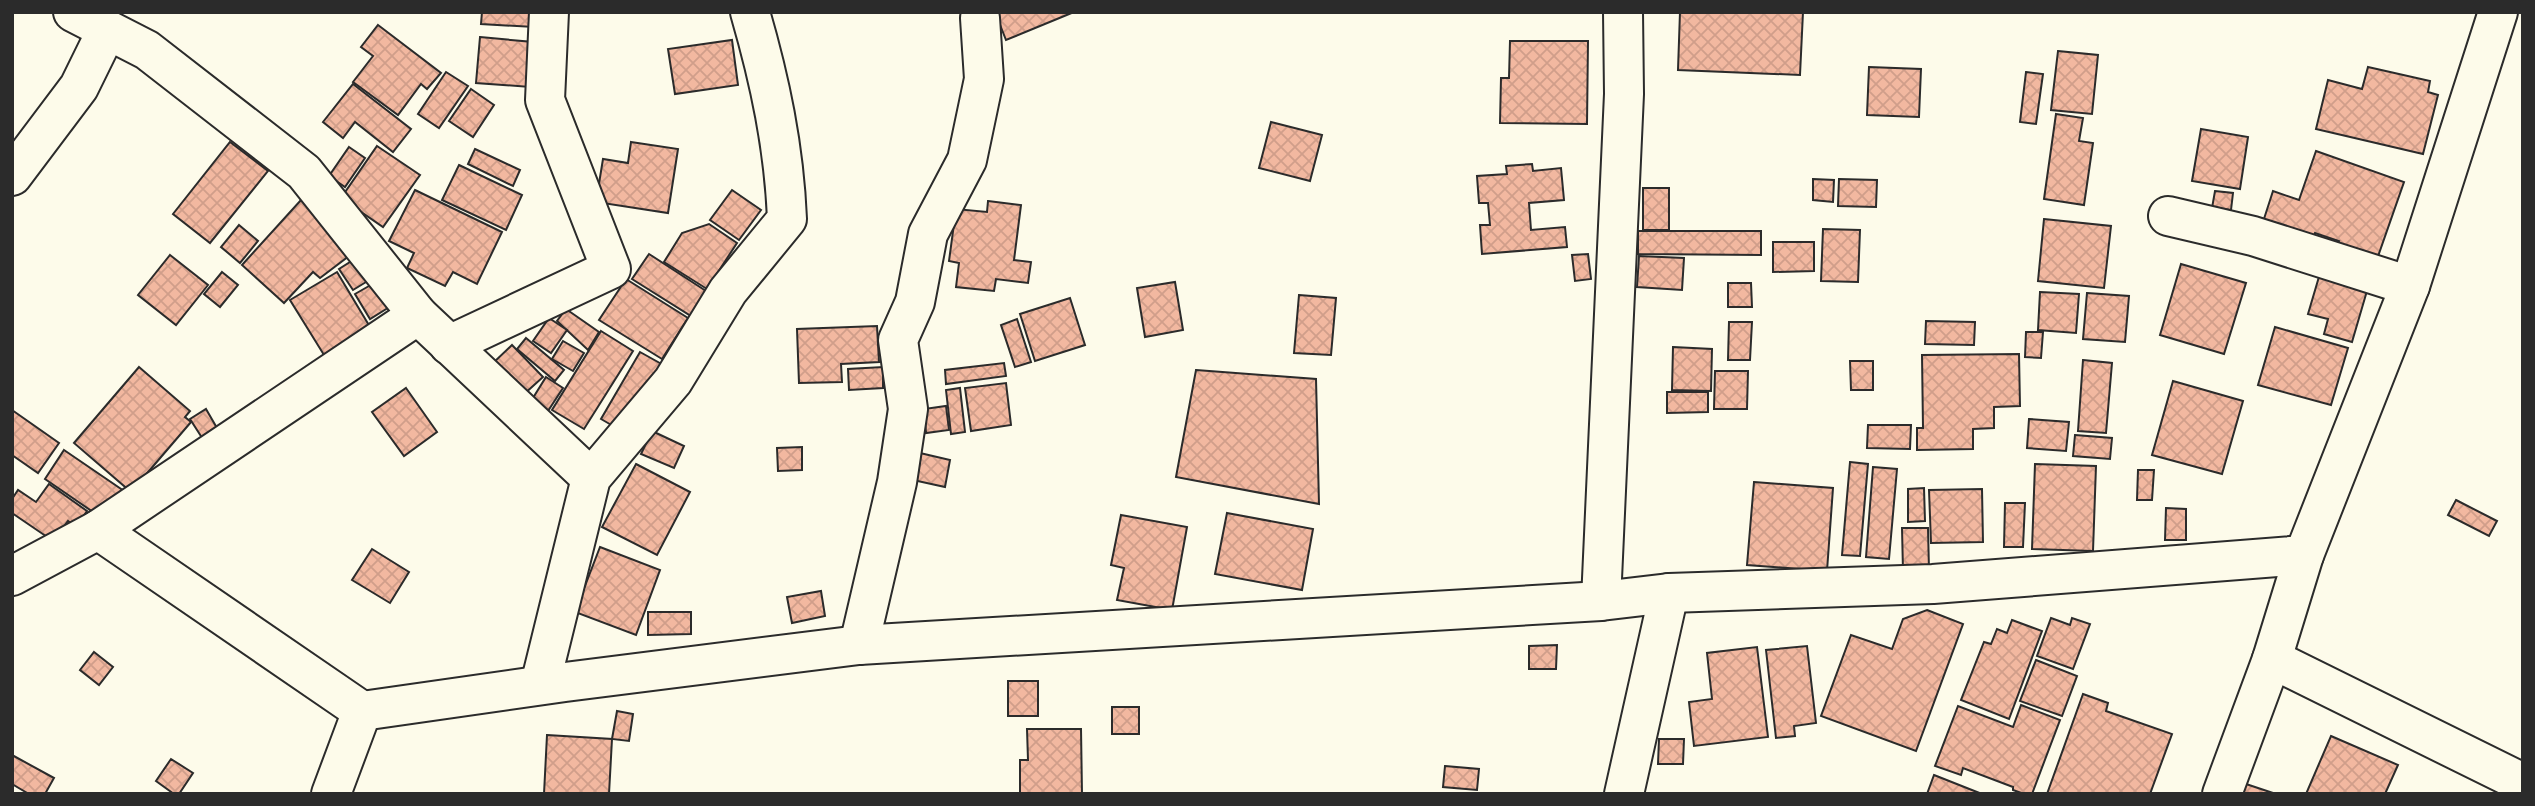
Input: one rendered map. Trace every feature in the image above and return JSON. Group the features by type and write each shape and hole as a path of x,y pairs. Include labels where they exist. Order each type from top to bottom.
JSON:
{"street":[{"path":"73,12 146,50 304,172 418,315 591,478"},
{"path":"449,345 611,269 545,100 549,12"},
{"path":"540,685 591,478 673,381 728,291 787,219 785,169 766,67 750,12"},
{"path":"1601,601 1624,94 1623,12"},
{"path":"2222,794 2272,659 2304,555 2410,286 2498,12"},
{"path":"859,645 897,482 908,410 898,340 915,302 928,234 967,160 984,79 980,18"},
{"path":"12,176 79,87 107,30"},
{"path":"2168,216 2253,236 2410,286"},
{"path":"12,576 98,530 418,315"},
{"path":"98,530 362,711 540,685 859,645 1601,601 1669,593 1933,584 2304,555"},
{"path":"1624,794 1669,593"},
{"path":"2272,659 2523,783"},
{"path":"331,794 362,711"}],"building":[{"path":"482,12 535,12 534,27 481,24"},
{"path":"995,12 1074,12 1006,40"},
{"path":"1680,12 1803,12 1800,75 1678,70"},
{"path":"378,25 441,73 427,89 421,84 398,115 353,82 373,56 361,47"},
{"path":"480,37 533,42 530,87 476,83"},
{"path":"732,40 738,85 675,94 668,49"},
{"path":"1510,41 1588,41 1587,124 1500,123 1501,78 1509,78"},
{"path":"2058,51 2098,55 2092,114 2051,110"},
{"path":"1869,67 1921,69 1919,117 1867,115"},
{"path":"2368,67 2430,81 2428,92 2438,95 2423,154 2316,129 2328,80 2362,89"},
{"path":"446,72 468,86 439,128 418,114"},
{"path":"2026,72 2043,74 2036,124 2020,122"},
{"path":"353,84 411,129 393,152 355,122 343,138 323,122"},
{"path":"471,89 494,105 473,137 449,121"},
{"path":"2056,114 2083,118 2079,141 2093,143 2084,205 2044,199"},
{"path":"1271,122 1322,135 1310,181 1259,168"},
{"path":"2201,129 2248,137 2240,189 2192,181"},
{"path":"230,142 268,171 210,243 173,214"},
{"path":"631,142 678,149 668,213 596,202 603,159 628,163"},
{"path":"377,146 420,175 383,227 341,198"},
{"path":"349,147 365,158 345,187 329,176"},
{"path":"475,149 520,170 513,186 468,164"},
{"path":"2316,151 2404,182 2375,265 2335,251 2339,241 2315,233 2312,242 2262,225 2273,191 2299,200"},
{"path":"1532,164 1533,171 1561,168 1564,200 1529,203 1531,230 1565,227 1567,247 1482,254 1480,225 1490,225 1488,203 1479,203 1477,176 1507,174 1506,166"},
{"path":"459,165 522,195 506,230 442,200"},
{"path":"1813,179 1834,180 1833,202 1813,200"},
{"path":"1839,179 1877,180 1876,207 1838,206"},
{"path":"1643,188 1669,188 1669,230 1643,230"},
{"path":"415,190 502,232 477,284 453,272 445,286 407,268 414,253 389,241"},
{"path":"732,190 761,210 739,240 710,220"},
{"path":"2215,191 2233,193 2231,210 2212,208"},
{"path":"301,200 353,253 320,278 313,272 284,303 242,265"},
{"path":"988,201 1021,205 1014,260 1031,262 1028,283 996,279 994,291 956,287 959,263 949,261 956,209 987,212"},
{"path":"2044,219 2111,226 2104,288 2038,281"},
{"path":"709,224 737,243 707,289 664,262 682,233"},
{"path":"239,225 258,241 240,263 221,247"},
{"path":"1823,229 1860,230 1858,282 1821,281"},
{"path":"1638,231 1761,231 1761,255 1638,254"},
{"path":"1773,242 1814,242 1814,271 1773,272"},
{"path":"649,254 706,291 691,316 632,279"},
{"path":"1588,254 1591,279 1575,281 1572,255"},
{"path":"170,255 208,285 176,325 138,295"},
{"path":"1639,256 1684,258 1682,290 1637,287"},
{"path":"358,257 371,279 353,290 339,269"},
{"path":"2181,264 2246,283 2224,354 2160,335"},
{"path":"2321,270 2369,284 2352,342 2324,334 2328,319 2308,314"},
{"path":"222,272 238,285 220,307 204,294"},
{"path":"337,272 370,327 324,355 290,300"},
{"path":"626,279 688,318 662,359 599,320"},
{"path":"376,282 391,306 370,319 355,294"},
{"path":"1175,282 1183,330 1145,337 1137,288"},
{"path":"1728,283 1751,283 1752,307 1728,307"},
{"path":"2040,292 2079,294 2076,333 2038,330"},
{"path":"2087,293 2129,296 2125,342 2083,339"},
{"path":"1299,295 1336,298 1331,355 1294,353"},
{"path":"1070,298 1085,345 1035,361 1020,314"},
{"path":"566,309 599,332 588,350 557,321"},
{"path":"549,318 567,330 551,353 533,341"},
{"path":"1017,319 1031,362 1015,367 1001,325"},
{"path":"1926,321 1975,322 1974,345 1925,344"},
{"path":"1729,322 1752,322 1750,360 1728,360"},
{"path":"877,326 879,362 841,364 842,382 799,383 797,329"},
{"path":"2275,327 2348,348 2331,405 2258,385"},
{"path":"601,331 633,351 584,429 552,410"},
{"path":"2026,332 2043,332 2041,358 2025,357"},
{"path":"526,338 564,370 555,381 517,349"},
{"path":"563,341 584,353 573,371 552,359"},
{"path":"512,345 543,377 523,395 492,364"},
{"path":"1673,347 1712,349 1711,391 1672,390"},
{"path":"640,352 667,367 627,434 601,419"},
{"path":"2019,354 2020,406 1994,407 1994,428 1973,429 1973,449 1917,450 1917,428 1923,428 1922,355"},
{"path":"2083,360 2112,363 2106,433 2078,431"},
{"path":"1850,361 1873,361 1873,390 1851,390"},
{"path":"1004,363 1006,376 946,384 945,370"},
{"path":"139,367 190,411 185,417 191,422 131,492 74,443"},
{"path":"883,367 883,388 849,390 848,369"},
{"path":"1196,370 1316,379 1319,504 1176,477"},
{"path":"1715,371 1748,371 1747,409 1714,409"},
{"path":"546,377 563,388 544,417 528,406"},
{"path":"2173,381 2243,401 2222,474 2152,455"},
{"path":"1006,383 1011,425 971,431 965,388"},
{"path":"406,388 437,432 404,456 372,412"},
{"path":"960,388 965,432 951,434 946,390"},
{"path":"1667,392 1708,392 1708,412 1667,413"},
{"path":"946,406 949,430 926,433 924,409"},
{"path":"206,409 221,435 206,444 190,419"},
{"path":"12,410 59,443 38,473 12,455"},
{"path":"2029,419 2069,422 2066,451 2027,448"},
{"path":"1868,425 1911,425 1910,449 1867,448"},
{"path":"652,431 684,446 674,468 641,454"},
{"path":"2075,435 2112,438 2110,459 2073,456"},
{"path":"802,447 802,470 778,471 777,448"},
{"path":"64,450 124,491 93,512 45,479"},
{"path":"920,453 950,460 945,487 913,480"},
{"path":"1850,462 1868,464 1860,556 1842,555"},
{"path":"636,464 690,492 657,555 602,527"},
{"path":"2035,464 2096,466 2093,551 2032,549"},
{"path":"1873,467 1897,469 1889,559 1866,557"},
{"path":"2138,470 2154,470 2152,500 2137,500"},
{"path":"1754,482 1833,488 1827,571 1747,565"},
{"path":"49,484 87,511 76,527 68,521 53,541 12,513 12,499 18,490 36,502"},
{"path":"1924,488 1925,521 1908,522 1908,489"},
{"path":"1982,489 1983,542 1931,543 1929,490"},
{"path":"2456,500 2497,521 2489,536 2448,515"},
{"path":"2005,503 2025,503 2023,547 2004,547"},
{"path":"2166,508 2186,509 2186,540 2165,540"},
{"path":"1227,513 1313,529 1302,590 1215,574"},
{"path":"1121,515 1187,527 1172,610 1117,600 1124,568 1111,565"},
{"path":"1902,528 1928,528 1929,570 1903,571"},
{"path":"600,547 660,570 636,635 575,612"},
{"path":"372,549 409,572 390,603 352,580"},
{"path":"821,591 825,616 792,623 787,597"},
{"path":"1927,610 1963,624 1916,751 1821,716 1851,635 1892,649 1903,619"},
{"path":"648,612 691,612 691,634 648,635"},
{"path":"2051,618 2070,625 2072,618 2090,624 2073,669 2037,656"},
{"path":"2012,620 2042,631 2009,719 1961,700 1984,642 1991,644 1997,629 2007,633"},
{"path":"1557,645 1556,669 1529,669 1529,646"},
{"path":"1807,646 1816,723 1794,726 1795,736 1776,738 1766,650"},
{"path":"1757,647 1768,737 1694,746 1689,702 1712,699 1707,653"},
{"path":"94,652 113,667 99,685 80,670"},
{"path":"2036,660 2077,676 2062,716 2020,701"},
{"path":"1008,681 1038,681 1038,716 1008,716"},
{"path":"2083,694 2108,703 2106,711 2172,734 2150,794 2047,794"},
{"path":"2021,705 2060,720 2032,794 2013,790 2013,787 1963,768 1961,775 1935,766 1958,706 2013,727"},
{"path":"1112,707 1139,707 1139,734 1112,734"},
{"path":"617,711 633,714 629,741 612,739"},
{"path":"1027,729 1081,729 1082,794 1020,794 1020,760 1028,760"},
{"path":"547,735 612,739 609,794 544,794"},
{"path":"2331,736 2398,765 2385,794 2306,794"},
{"path":"1659,739 1684,739 1683,764 1658,764"},
{"path":"12,755 54,778 45,794 29,794 12,784"},
{"path":"171,759 193,773 179,794 174,794 156,781"},
{"path":"1445,766 1479,769 1477,790 1443,787"},
{"path":"1934,775 1982,794 1927,794"},
{"path":"2243,783 2273,793 2239,794"}]}
